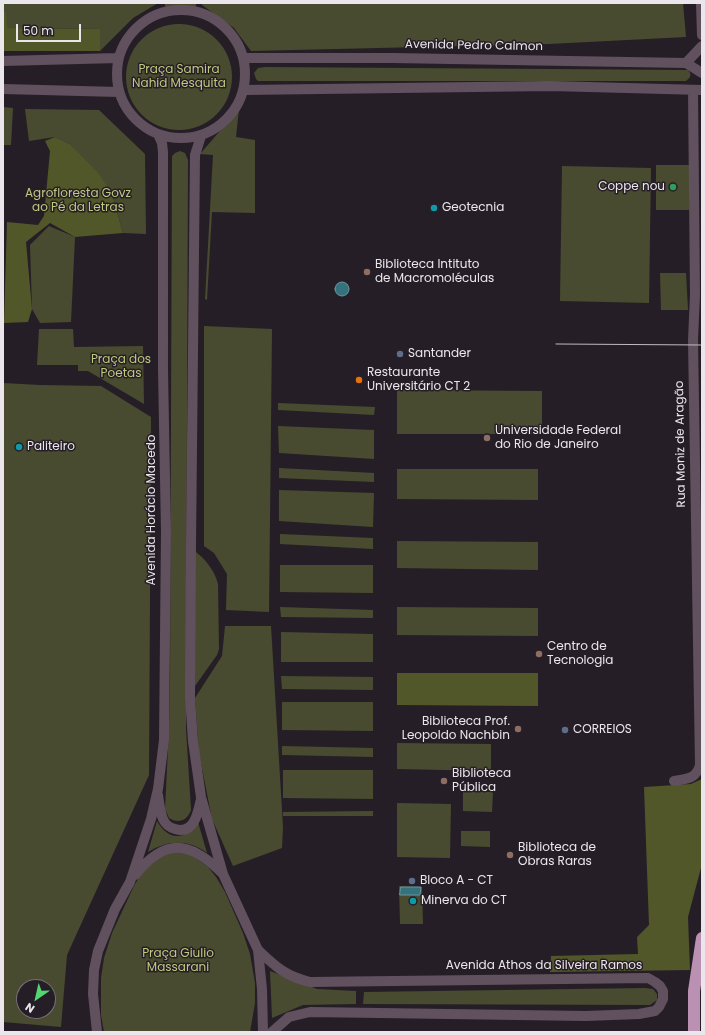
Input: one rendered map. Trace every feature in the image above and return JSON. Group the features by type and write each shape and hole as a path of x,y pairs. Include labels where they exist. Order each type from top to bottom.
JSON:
{"highway":[{"path":"694,1032 694,991 702,938"}],"street":[{"path":"701,3 702,35"},
{"path":"165,7 180,10 196,7 226,28 236,42 243,58 245,71 244,90 239,102 228,118 214,129 201,136 178,138 158,134 141,125 127,110 119,92 116,75 118,58 124,42 135,28 165,7"},
{"path":"702,46 686,63 702,73"},
{"path":"3,61 118,58"},
{"name":"Avenida Pedro Calmon","path":"243,58 393,58 686,63"},
{"path":"244,90 551,86 697,90"},
{"path":"3,89 119,92"},
{"name":"Rua Moniz de Aragão","path":"674,781 684,780 694,776 698,772 700,765 693,340 695,295 697,90"},
{"name":"Avenida Horácio Macedo","path":"130,882 151,819 158,789 164,740 166,540 163,370 163,152 162,143 158,134"},
{"path":"201,136 195,155 190,697 193,741 202,797 223,874 258,950 262,989 262,1032"},
{"path":"158,789 163,819 167,825 173,829 187,829 192,825 198,812 202,797"},
{"path":"97,1032 93,994 94,970 98,951 106,930 130,882 146,862 159,852 172,848 185,848 199,854 210,861 223,874"},
{"name":"Avenida Athos da Silveira Ramos","path":"258,950 279,970 296,978 310,982 648,978 657,983 663,991 664,996 662,1003 655,1011 639,1014 586,1016 310,1012 289,1017 272,1032"}],"green space":[{"path":"3,3 158,3 133,18 100,51 100,29 6,28 6,13 3,12"},
{"path":"165,3 196,3 196,12 181,10 165,12"},
{"path":"202,3 683,3 686,37 549,44 251,51 234,28 202,5"},
{"path":"3,12 6,12 7,28 100,29 100,51 3,51"},
{"name":"Praça Samira Nahid Mesquita","path":"179,24 199,28 216,40 228,57 232,77 228,97 216,114 199,126 179,130 159,126 142,114 130,97 126,77 130,57 142,40 159,28"},
{"path":"258,68 688,70 690,77 686,81 258,81 254,73"},
{"path":"3,107 13,108 11,145 3,145"},
{"path":"25,109 99,110 145,154 146,234 123,233 112,194 70,144 55,137 29,141"},
{"path":"239,109 236,137 255,140 255,213 212,212 207,300 205,299 213,155 200,154"},
{"name":"Agrofloresta Govz ao Pé da Letras","path":"55,137 70,144 99,174 112,194 123,233 75,237 50,223 26,242 32,309 28,322 4,323 7,222 38,225 44,216 50,151 45,141"},
{"path":"180,151 185,153 188,160 186,729 191,810 185,819 176,821 169,818 165,809 170,683 172,156"},
{"name":"Coppe nou","path":"656,165 689,165 689,210 656,210"},
{"path":"562,166 651,168 649,303 560,301"},
{"path":"49,226 75,237 71,322 40,323 32,309 30,245"},
{"path":"660,273 686,273 688,310 661,310"},
{"path":"204,326 272,329 269,612 226,610 227,574 214,553 204,546"},
{"name":"Praça dos Poetas","path":"39,329 73,329 74,347 143,346 144,404 88,371 78,371 78,365 37,365"},
{"path":"3,383 101,386 151,417 149,775 67,955 61,1027 3,1022"},
{"path":"397,390 542,391 542,434 397,434"},
{"path":"278,403 375,407 374,415 278,410"},
{"path":"278,426 374,430 374,459 279,453"},
{"path":"279,468 374,473 374,482 279,478"},
{"path":"397,469 538,469 538,500 397,499"},
{"path":"279,490 374,493 373,527 279,521"},
{"path":"280,534 373,538 373,549 280,544"},
{"path":"397,541 538,542 538,570 397,568"},
{"path":"193,550 209,565 215,574 218,584 219,649 217,655 195,686"},
{"path":"280,565 373,565 373,593 280,592"},
{"path":"280,607 373,610 373,618 281,617"},
{"path":"397,607 538,608 538,636 397,635"},
{"path":"225,626 271,626 283,827 282,848 233,866 212,819 199,753 195,698 222,656"},
{"path":"281,632 373,634 373,662 281,662"},
{"path":"397,673 538,673 538,706 397,705"},
{"path":"281,676 373,677 373,690 282,689"},
{"path":"282,702 373,702 373,731 282,730"},
{"path":"397,743 491,744 491,771 397,769"},
{"path":"282,746 373,748 373,757 282,755"},
{"path":"283,770 373,770 373,799 283,798"},
{"path":"702,779 702,864 688,917 690,970 550,972 551,956 638,954 637,937 649,925 644,787 691,784"},
{"path":"463,792 493,792 492,812 463,811"},
{"path":"397,803 451,804 450,858 397,857"},
{"path":"373,811 373,816 283,816 283,812"},
{"path":"157,821 161,828 167,833 175,836 187,833 198,822 207,853 200,848 185,843 170,843 148,852"},
{"path":"461,831 490,831 490,847 461,846"},
{"name":"Praça Giulio Massarani","path":"177,851 189,853 208,867 225,892 243,933 250,954 255,983 255,1003 250,1032 104,1032 101,1015 101,978 104,958 112,933 142,872 164,854"},
{"path":"399,886 422,887 423,924 400,924"},
{"path":"270,971 317,989 356,991 356,1004 303,1005 272,1018"},
{"path":"653,989 657,994 657,1000 650,1005 363,1004 364,992"}],"water":[{"path":"342,282 347,284 349,289 347,294 342,296 337,294 335,289 337,284"},
{"path":"401,887 421,887 420,895 400,895"}],"tram line":[{"path":"556,344 702,345"}],"place":[{"name":"Coppe nou","path":"673,187"},
{"name":"Geotecnia","path":"434,208"},
{"name":"Biblioteca Intituto de Macromoléculas","path":"367,272"},
{"name":"Santander","path":"400,354"},
{"name":"Restaurante Universitário CT 2","path":"359,380"},
{"name":"Universidade Federal do Rio de Janeiro","path":"487,438"},
{"name":"Paliteiro","path":"19,447"},
{"name":"Centro de Tecnologia","path":"539,654"},
{"name":"Biblioteca Prof. Leopoldo Nachbin","path":"518,729"},
{"name":"CORREIOS","path":"565,730"},
{"name":"Biblioteca Pública","path":"444,781"},
{"name":"Biblioteca de Obras Raras","path":"510,855"},
{"name":"Bloco A - CT","path":"412,881"},
{"name":"Minerva do CT","path":"413,901"}]}
